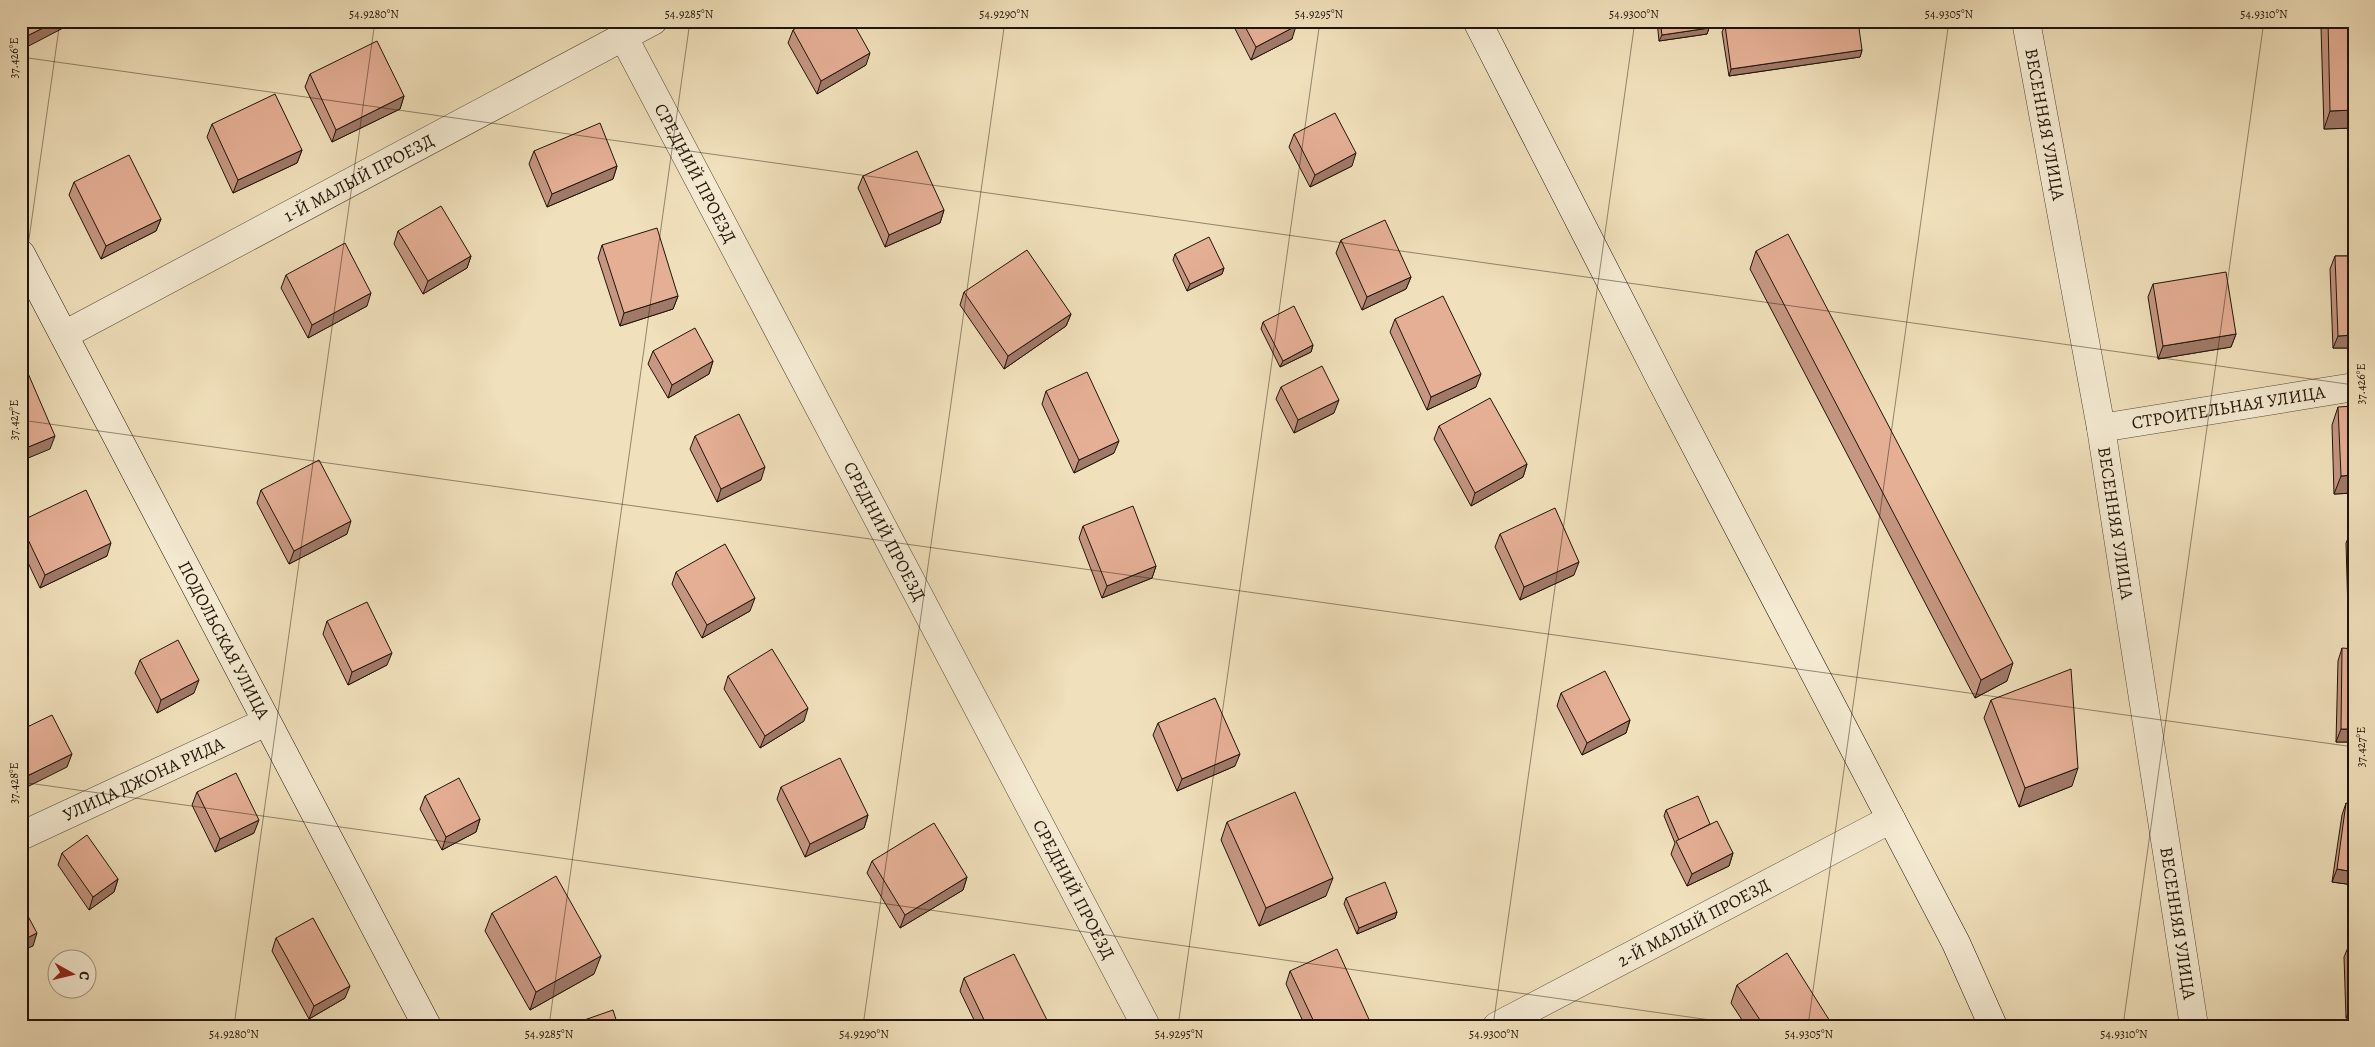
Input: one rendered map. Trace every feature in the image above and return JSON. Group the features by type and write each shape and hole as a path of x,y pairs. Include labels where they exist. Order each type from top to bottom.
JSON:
{"street":[{"name":"1-Й МАЛЫЙ ПРОЕЗД","path":"64,335 653,21"},
{"path":"1477,21 1662,382 1956,942 1993,1026"},
{"name":"ВЕСЕННЯЯ УЛИЦА","path":"2026,21 2101,428 2194,1026"},
{"name":"СРЕДНИЙ ПРОЕЗД","path":"623,36 1146,1026"},
{"name":"ПОДОЛЬСКАЯ УЛИЦА","path":"21,254 427,1026"},
{"name":"СТРОИТЕЛЬНАЯ УЛИЦА","path":"2101,428 2354,387"},
{"name":"УЛИЦА ДЖОНА РИДА","path":"21,836 266,722"},
{"name":"2-Й МАЛЫЙ ПРОЕЗД","path":"1498,1026 1892,819"}],"building":[{"path":"21,21 57,21 21,39"},
{"path":"808,21 852,21 870,53 821,81 793,30"},
{"path":"1242,21 1294,21 1296,26 1256,47"},
{"path":"1660,21 1708,21 1709,28 1662,35"},
{"path":"1752,21 1858,21 1862,50 1731,69 1725,25"},
{"path":"2328,21 2354,21 2354,110 2330,111"},
{"path":"377,41 404,96 336,130 310,74"},
{"path":"275,94 302,150 238,180 212,124"},
{"path":"1335,113 1356,153 1315,175 1294,134"},
{"path":"600,123 617,166 552,194 534,151"},
{"path":"917,151 944,210 889,235 863,176"},
{"path":"129,155 161,219 106,246 74,182"},
{"path":"441,206 471,256 428,281 398,231"},
{"path":"1385,220 1411,277 1367,297 1341,240"},
{"path":"657,228 678,296 624,313 602,245"},
{"path":"1788,234 2013,663 1981,680 1756,251"},
{"path":"1209,237 1224,268 1190,284 1175,254"},
{"path":"345,243 371,293 312,325 286,275"},
{"path":"1027,250 1071,314 1008,356 964,292"},
{"path":"2335,256 2354,256 2354,335 2338,336"},
{"path":"2226,272 2236,334 2163,346 2153,284"},
{"path":"1443,296 1481,374 1431,397 1395,319"},
{"path":"1294,306 1313,345 1283,361 1263,322"},
{"path":"695,328 713,361 672,385 653,351"},
{"path":"1322,366 1339,400 1298,420 1281,387"},
{"path":"27,371 55,436 21,450 21,373"},
{"path":"1087,372 1119,441 1079,460 1046,391"},
{"path":"1490,398 1527,464 1475,493 1439,426"},
{"path":"2354,406 2354,475 2341,476 2338,407"},
{"path":"739,414 765,467 721,489 695,436"},
{"path":"319,460 351,521 294,551 261,490"},
{"path":"86,490 111,543 45,575 21,525 21,521"},
{"path":"1133,506 1156,566 1107,586 1083,526"},
{"path":"1555,508 1579,562 1524,587 1500,534"},
{"path":"2354,530 2354,600 2352,600 2351,531"},
{"path":"725,544 755,598 707,625 676,572"},
{"path":"367,602 392,653 352,672 327,621"},
{"path":"178,640 199,680 161,700 140,660"},
{"path":"2342,648 2354,649 2354,729 2341,729"},
{"path":"772,649 808,708 765,736 728,676"},
{"path":"2071,669 2078,768 2025,788 1991,700"},
{"path":"1605,671 1630,720 1587,743 1561,693"},
{"path":"1215,698 1240,754 1182,779 1158,723"},
{"path":"52,715 72,754 21,779 21,730"},
{"path":"840,758 868,815 810,844 781,787"},
{"path":"236,773 259,820 220,839 197,792"},
{"path":"459,778 480,819 446,837 425,796"},
{"path":"1295,792 1333,878 1266,908 1227,822"},
{"path":"1698,796 1710,824 1679,840 1666,810"},
{"path":"2346,803 2354,804 2354,872 2337,869"},
{"path":"1717,821 1733,853 1692,874 1676,841"},
{"path":"934,823 967,877 905,915 872,861"},
{"path":"87,835 118,879 93,897 62,853"},
{"path":"556,876 601,956 536,992 492,913"},
{"path":"1385,882 1397,912 1359,928 1346,898"},
{"path":"21,903 37,933 21,941"},
{"path":"313,918 350,986 314,1006 276,938"},
{"path":"2354,944 2354,1005 2351,1005 2349,945"},
{"path":"1337,949 1372,1026 1316,1026 1290,971"},
{"path":"1787,953 1833,1026 1764,1026 1737,985"},
{"path":"1014,954 1050,1026 987,1026 964,978"},
{"path":"613,1010 618,1026 567,1026"}]}
